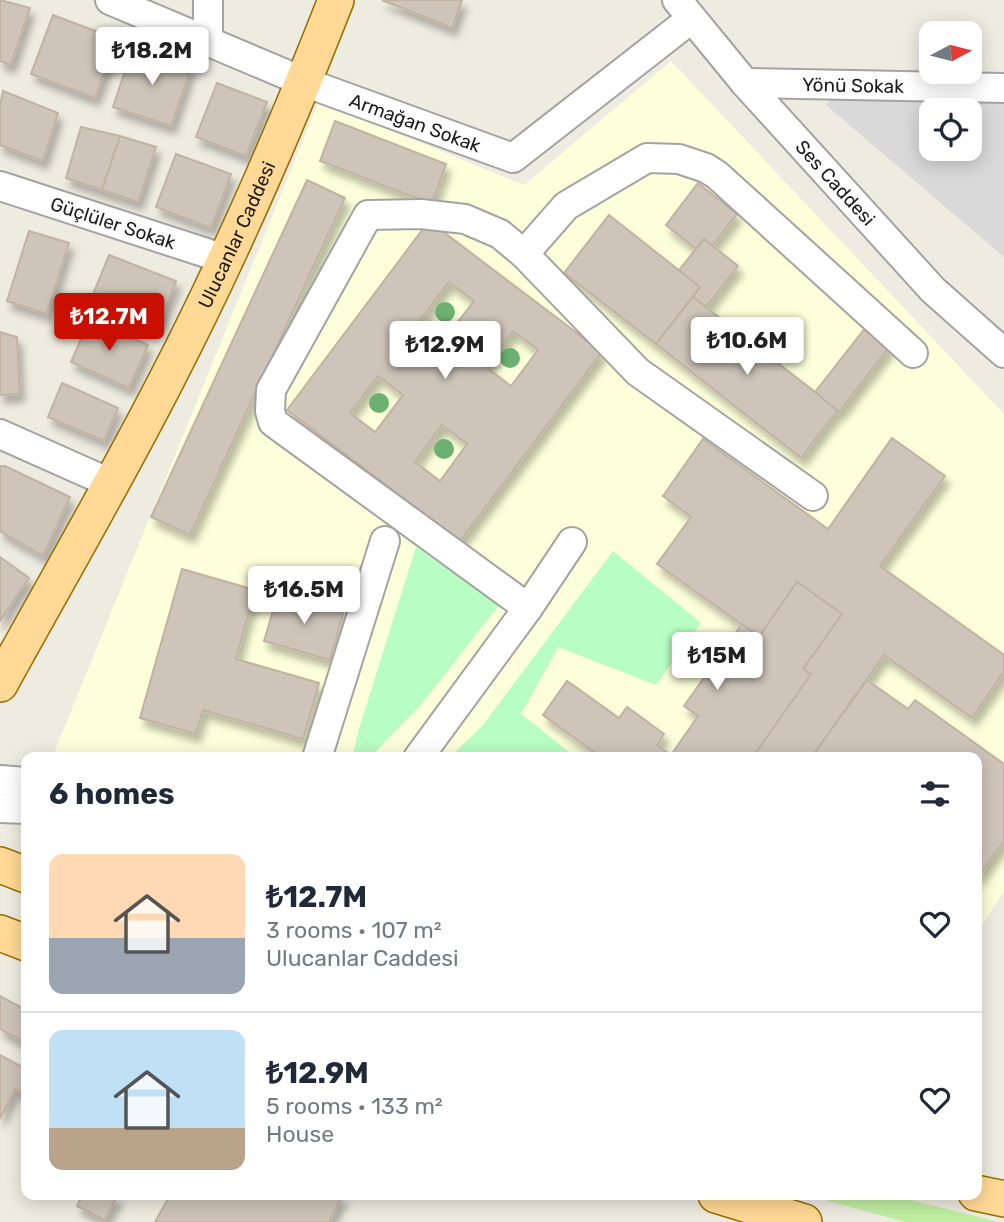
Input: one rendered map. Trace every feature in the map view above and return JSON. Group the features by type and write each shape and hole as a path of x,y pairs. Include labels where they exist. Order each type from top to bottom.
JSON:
{"main road":[{"name":"Ulucanlar Caddesi","path":"0,684 168,377 225,259 304,82 336,0"},
{"path":"0,865 21,873"},
{"path":"0,933 21,941"},
{"path":"982,1194 1004,1199"},
{"path":"732,1200 804,1222"}],"street":[{"name":"Armağan Sokak","path":"110,0 304,82 513,158 684,10"},
{"path":"208,0 208,42"},
{"name":"Ses Caddesi","path":"684,10 745,83 933,290 1004,353"},
{"name":"Yönü Sokak","path":"745,83 1004,88"},
{"path":"524,254 566,206 647,158 679,159 718,175 913,353"},
{"name":"Güçlüler Sokak","path":"0,186 225,259"},
{"path":"528,608 273,422 270,411 271,390 369,215 421,214 465,219 500,234 524,254 638,372 813,496"},
{"path":"0,434 110,483"},
{"path":"319,752 385,541"},
{"path":"422,752 528,608 572,542"},
{"path":"0,780 21,782"},
{"path":"0,808 21,809"}],"shaded area":[{"path":"671,61 1004,414 1004,891 982,926 982,752 54,752 319,101 524,185"},
{"path":"833,98 919,98 919,161 982,161 982,98 1004,98 1004,257 826,105"}],"green space":[{"path":"416,547 499,605 420,706 375,752 353,752"},
{"path":"613,551 701,623 656,685 558,647 521,714 569,752 455,752 483,725"},
{"path":"825,1200 912,1200 998,1222 906,1222"}],"building":[{"path":"0,0 30,8 11,65 0,61"},
{"path":"382,0 462,0 452,28"},
{"path":"53,15 117,39 95,98 31,74"},
{"path":"133,47 191,67 171,126 113,107"},
{"path":"217,83 267,102 246,156 196,137"},
{"path":"3,91 58,113 43,161 0,145 0,105"},
{"path":"335,121 446,164 432,204 320,161"},
{"path":"81,127 120,136 102,190 66,178"},
{"path":"120,136 156,147 138,202 102,190"},
{"path":"176,154 231,174 211,228 156,207"},
{"path":"307,180 345,198 190,535 151,517"},
{"path":"698,183 737,214 712,246 704,239 696,249 666,225"},
{"path":"609,215 700,287 656,344 564,273"},
{"path":"429,221 602,352 460,541 287,410","holes":["449,282 474,301 446,337 421,319","513,331 538,350 511,386 486,367","378,376 403,395 375,432 350,413","442,425 467,444 440,481 415,462"]},
{"path":"29,231 69,243 47,314 7,301"},
{"path":"704,239 738,266 706,307 693,297 700,287 679,270"},
{"path":"109,255 176,281 160,323 92,297"},
{"path":"693,297 838,410 801,458 656,344"},
{"path":"90,318 148,345 129,388 71,362"},
{"path":"866,327 890,346 839,412 815,392"},
{"path":"0,332 17,337 20,394 0,395"},
{"path":"62,383 118,408 104,441 48,417"},
{"path":"892,438 945,476 880,566 1004,655 1004,672 972,718 884,655 815,752 755,752 811,674 803,669 842,614 797,582 759,637 657,564 691,517 663,496 703,439 828,529"},
{"path":"0,466 70,497 43,556 0,531"},
{"path":"0,557 29,578 0,621"},
{"path":"182,569 255,590 236,659 319,683 303,739 203,710 196,734 140,718"},
{"path":"797,582 842,614 803,669 811,674 756,752 673,752 698,716 684,706 742,624 759,637"},
{"path":"279,591 344,610 330,660 264,641"},
{"path":"867,680 908,709 915,700 1004,764 1004,841 982,872 982,752 815,752"},
{"path":"567,681 619,718 627,707 664,734 657,745 667,752 594,752 543,715"},
{"path":"0,996 21,1007 21,1040 0,1029"},
{"path":"0,1055 21,1066 21,1092 15,1089 0,1119"},
{"path":"80,1200 115,1200 105,1220 77,1206"},
{"path":"167,1200 340,1200 329,1222 155,1222"}]}
